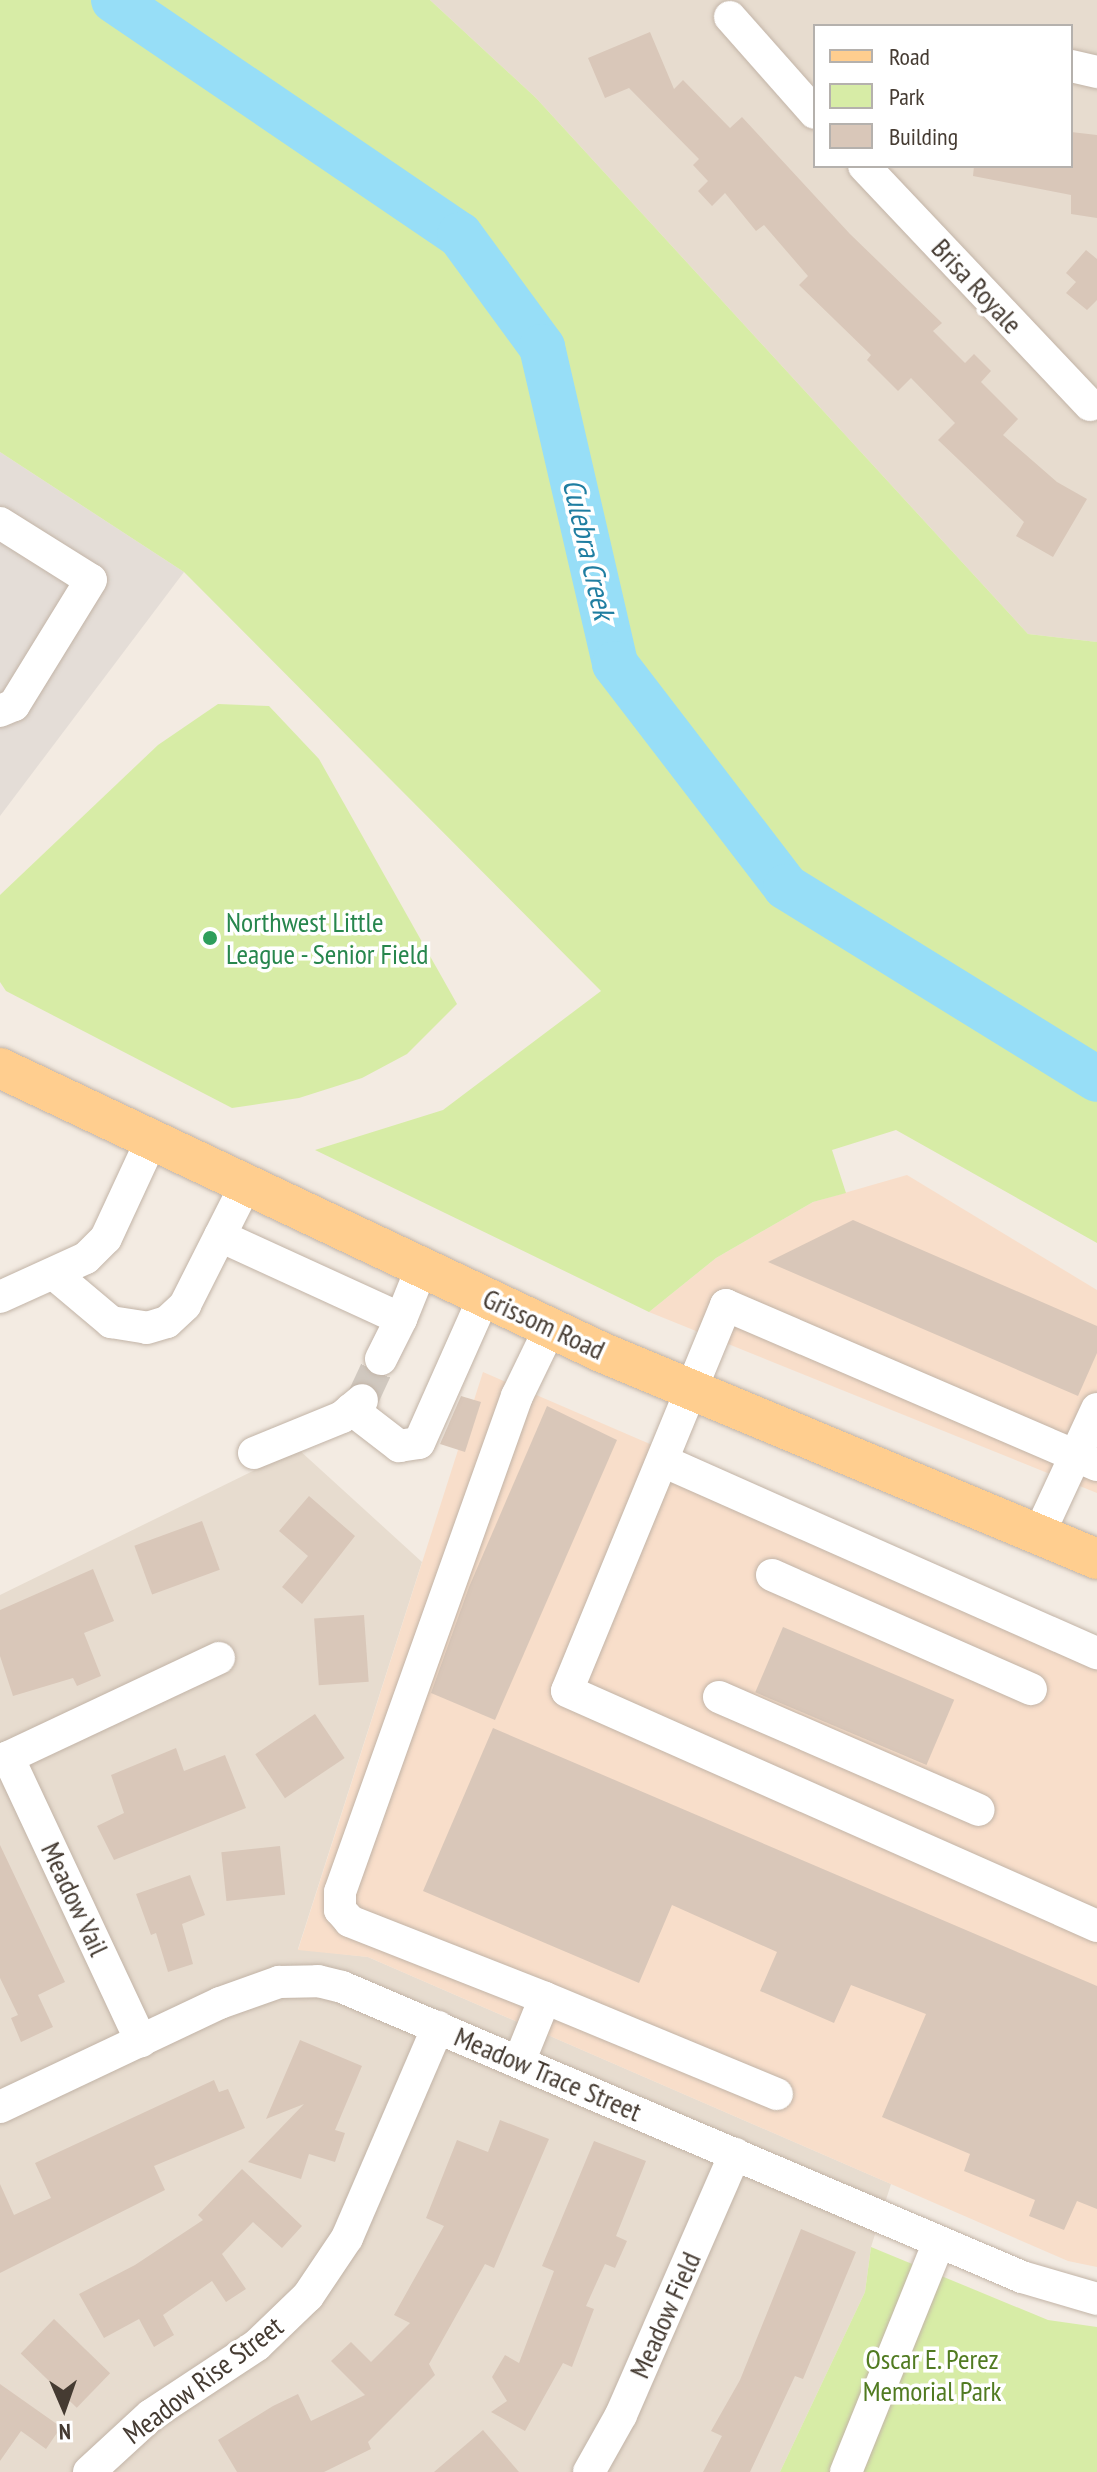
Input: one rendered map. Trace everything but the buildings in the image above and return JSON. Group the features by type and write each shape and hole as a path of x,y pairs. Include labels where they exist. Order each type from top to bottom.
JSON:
{"main road":[{"name":"Grissom Road","path":"0,1068 550,1328 1097,1559"}],"street":[{"path":"730,17 804,78 813,107"},
{"path":"1073,66 1097,72"},
{"name":"Brisa Royale","path":"866,168 1090,405"},
{"path":"0,523 91,580 5,704"},
{"path":"0,1297 86,1258 108,1236 152,1139"},
{"path":"54,1274 101,1317 147,1328 167,1322 185,1305 246,1184"},
{"path":"220,1236 401,1319"},
{"path":"381,1359 422,1267"},
{"path":"254,1453 342,1417 356,1404 399,1446 419,1443 484,1297"},
{"path":"1087,1460 726,1305 688,1388 663,1461 567,1691 1097,1926"},
{"path":"550,1328 517,1396 340,1892 340,1910 350,1921 777,2094"},
{"path":"1038,1536 1087,1460 1097,1409"},
{"path":"663,1461 1097,1653"},
{"path":"772,1575 1031,1689"},
{"path":"4,1759 219,1658"},
{"path":"719,1697 979,1810"},
{"name":"Meadow Vail","path":"4,1759 141,2041"},
{"name":"Meadow Trace Street","path":"0,2107 141,2041 279,1982 342,1987 939,2242 1045,2285 1097,2299"},
{"path":"519,2062 545,1998"},
{"name":"Meadow Rise Street","path":"89,2472 151,2415 257,2345 308,2296 347,2238 438,2027"},
{"name":"Meadow Field","path":"589,2472 621,2415 735,2154"},
{"path":"846,2472 939,2242"}],"shaded area":[{"path":"430,0 1097,0 1097,642 1028,634 536,98"},
{"path":"0,452 184,572 0,816"},
{"path":"907,1175 1097,1290 1097,1493 649,1312 716,1258 813,1202"},
{"path":"483,1372 1097,1637 1097,2267 1068,2261 368,1957 298,1950"},
{"path":"298,1449 422,1562 298,1949 368,1957 891,2184 871,2247 865,2292 780,2472 0,2472 0,1595"}],"green space":[{"path":"0,0 430,0 536,98 1028,634 1097,642 1097,1243 896,1130 832,1150 846,1193 813,1202 716,1258 649,1312 315,1150 443,1110 601,991 184,572 0,452"},
{"name":"Northwest Little League - Senior Field","path":"218,704 269,706 319,759 457,1004 407,1054 362,1078 299,1098 232,1108 6,991 0,982 0,895 158,745"},
{"name":"Oscar E. Perez Memorial Park","path":"871,2247 1048,2320 1097,2327 1097,2472 780,2472 865,2292"}],"waterway":[{"name":"Culebra Creek","path":"114,0 460,235 542,347 615,664 786,887 1097,1079"}],"tunnel":[{"path":"362,1400 381,1359"}],"place":[{"name":"Northwest Little League - Senior Field","path":"210,938"}]}
